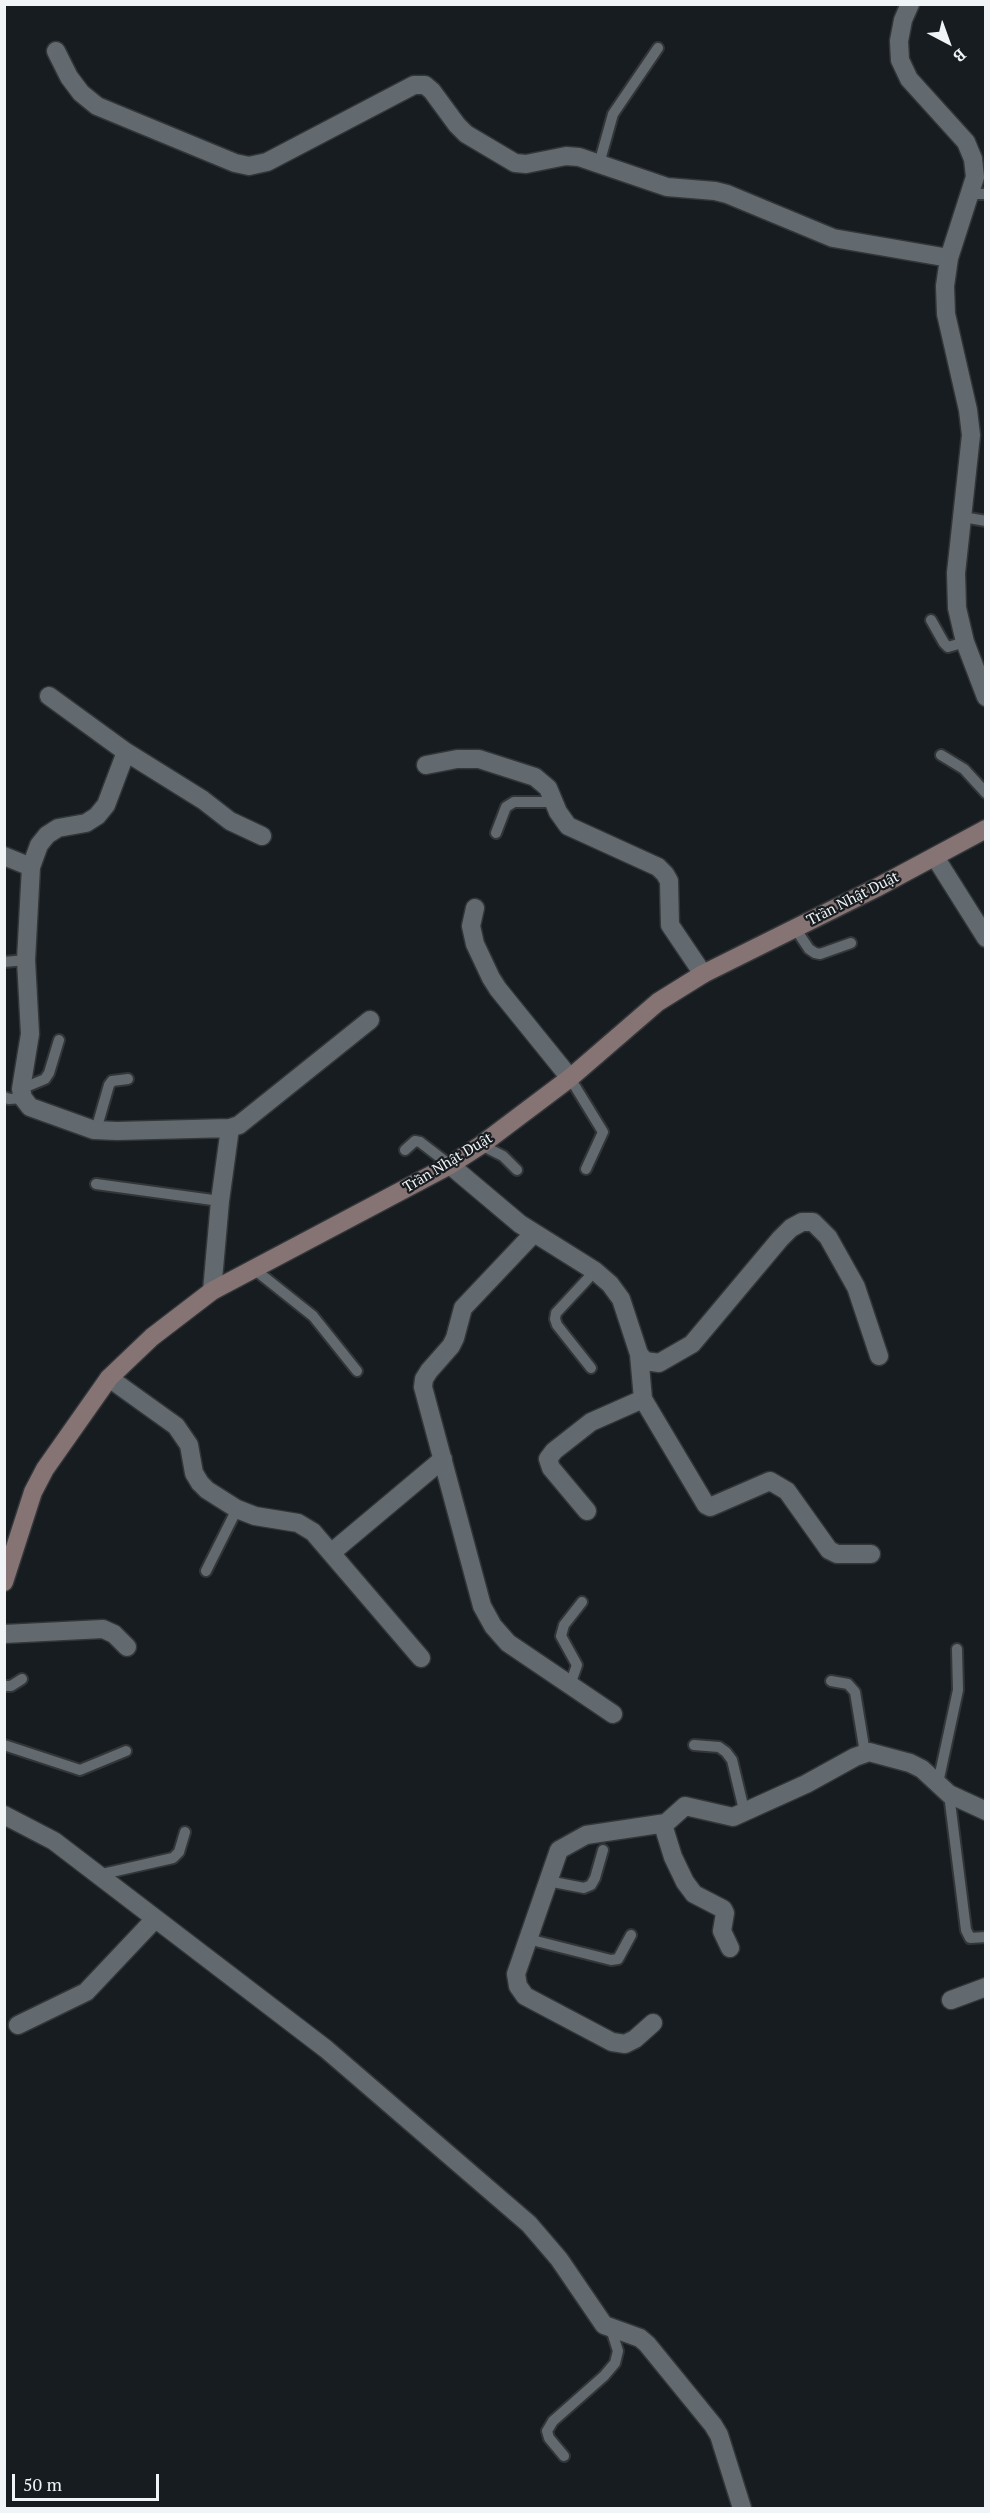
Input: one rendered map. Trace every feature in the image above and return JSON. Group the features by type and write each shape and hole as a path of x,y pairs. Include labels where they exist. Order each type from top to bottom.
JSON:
{"main road":[{"name":"Trần Nhật Duật","path":"4,1582 33,1492 45,1469 109,1378 152,1338 212,1291 450,1165 482,1145 570,1078 658,1002 703,974 986,829"}],"street":[{"path":"910,4 903,20 899,41 900,60 909,80 966,142 974,159 977,194 949,258 945,286 946,314 968,410 971,435 956,573 957,608 965,642 979,660 986,697"},
{"path":"57,51 69,77 81,93 97,106 235,163 249,166 267,162 414,85 425,85 466,134 515,163 526,164 566,156 599,164 667,187 727,194 833,238 949,258"},
{"path":"49,696 126,752 193,793 230,821 262,836"},
{"path":"126,752 106,805 97,816 86,823 58,828 47,835 39,845 31,867 26,960 30,1034 16,1095 30,1107 96,1130 230,1128 248,1118 370,1020"},
{"path":"426,765 457,759 479,759 536,777 548,788 562,820 568,826 658,867 669,881 670,925 703,974"},
{"path":"4,856 31,867"},
{"path":"935,857 986,938"},
{"path":"475,909 471,926 475,944 491,978 570,1078"},
{"path":"212,1291 220,1201 230,1128"},
{"path":"450,1165 520,1224 595,1271 610,1284 621,1299 639,1354 643,1399 706,1505 710,1507 770,1481 788,1491 830,1550 837,1554 871,1554"},
{"path":"639,1354 645,1361 659,1363 692,1344 703,1334 780,1239 791,1228 802,1222 813,1222 828,1237 856,1287 879,1356"},
{"path":"534,1233 470,1298 464,1308 451,1346 424,1379 423,1387 482,1606 493,1626 508,1643 613,1713"},
{"path":"109,1378 176,1426 189,1445 194,1473 200,1483 237,1509 255,1516 298,1523 313,1532 421,1658"},
{"path":"588,1511 551,1468 548,1460 554,1451 591,1422 643,1399"},
{"path":"331,1552 443,1459"},
{"path":"4,1634 103,1629 114,1634 127,1647"},
{"path":"730,1948 722,1931 725,1913 723,1909 694,1894 685,1882 670,1847 664,1828 666,1823 685,1806 734,1817 745,1814 806,1784 855,1756 865,1753 910,1763 922,1769 943,1789 986,1811"},
{"path":"4,1815 54,1841 326,2049 529,2224 559,2259 599,2318 611,2329 640,2338 647,2344 719,2434 742,2508"},
{"path":"653,2023 626,2044 612,2042 525,1996 518,1986 516,1974 559,1850 586,1835 666,1823"},
{"path":"18,2025 86,1992 155,1919"},
{"path":"951,2000 986,1987"}],"lane":[{"path":"599,164 613,114 658,48"},
{"path":"963,518 986,521"},
{"path":"931,620 948,647 965,642"},
{"path":"941,754 964,769 986,793"},
{"path":"496,833 506,807 514,802 554,802"},
{"path":"795,928 809,949 815,953 820,954 851,944"},
{"path":"4,962 26,960"},
{"path":"16,1095 45,1079 50,1073 59,1040"},
{"path":"570,1078 603,1132 586,1169"},
{"path":"96,1130 109,1085 112,1081 128,1079"},
{"path":"405,1150 416,1141 420,1142 450,1165"},
{"path":"482,1145 503,1156 517,1170"},
{"path":"96,1184 220,1201"},
{"path":"254,1269 313,1316 357,1371"},
{"path":"591,1368 557,1325 555,1319 556,1313 595,1271"},
{"path":"206,1571 237,1509"},
{"path":"570,1685 577,1665 561,1636 564,1625 582,1602"},
{"path":"957,1649 958,1690 954,1696 943,1789 966,1930 970,1938 986,1937"},
{"path":"4,1686 12,1686 22,1679"},
{"path":"831,1681 848,1684 855,1692 865,1753"},
{"path":"4,1745 80,1770 126,1751"},
{"path":"694,1745 719,1747 732,1760 745,1814"},
{"path":"98,1875 173,1858 179,1852 185,1832"},
{"path":"548,1881 584,1888 591,1885 603,1850"},
{"path":"528,1940 611,1960 618,1959 631,1935"},
{"path":"564,2456 549,2438 547,2431 553,2421 604,2376 615,2363 618,2351 611,2329"}]}
